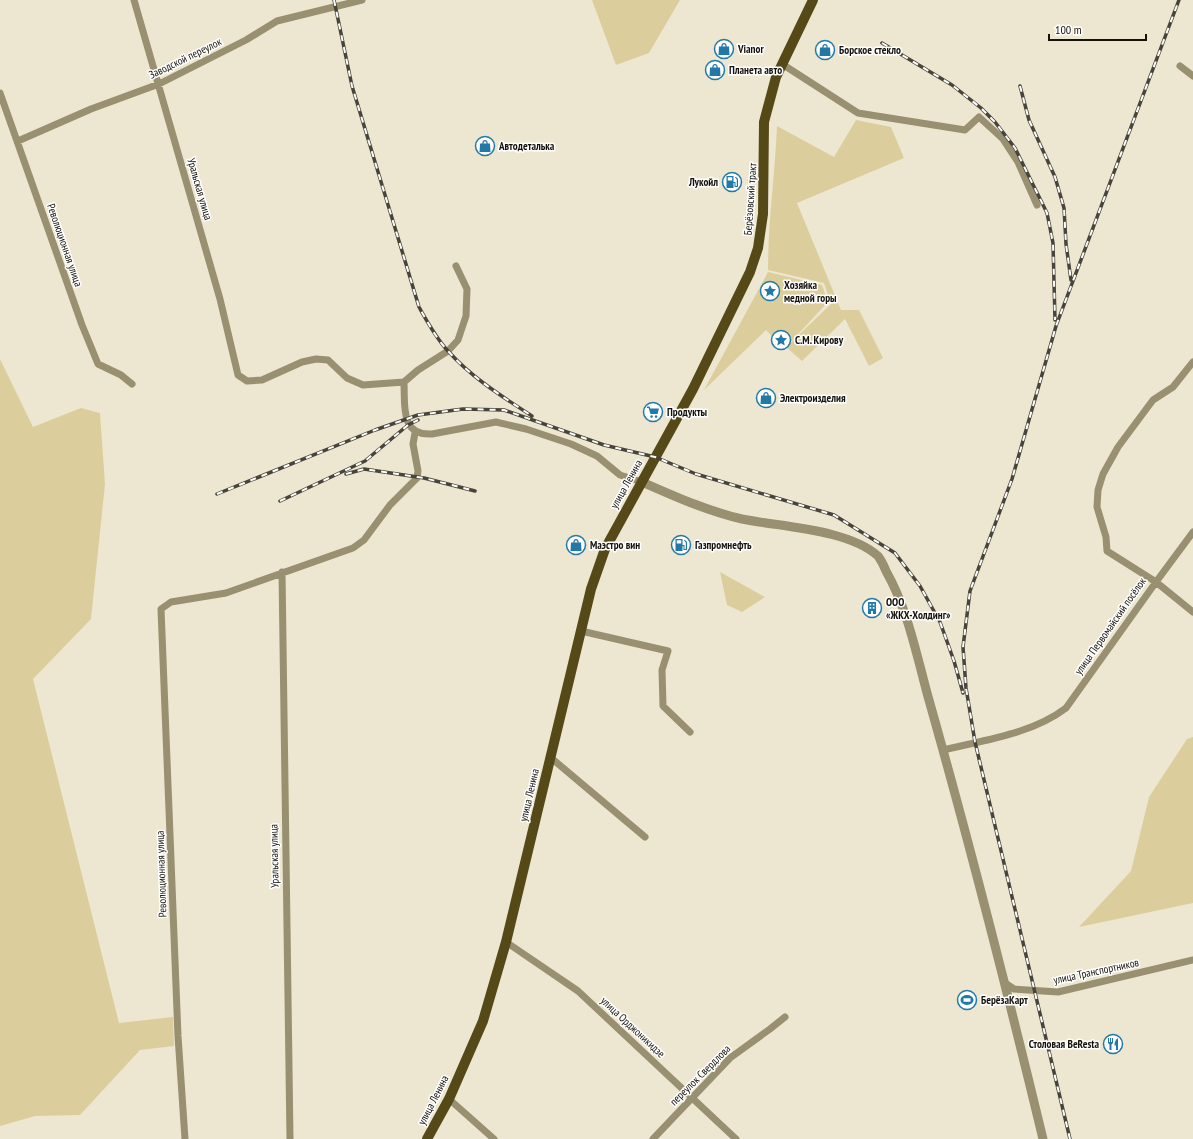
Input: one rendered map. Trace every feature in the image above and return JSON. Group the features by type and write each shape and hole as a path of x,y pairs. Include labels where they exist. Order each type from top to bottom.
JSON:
{"main road":[{"name":"Берёзовский тракт","path":"655,457 693,389 750,272 758,248 763,214 764,122 776,77 813,0"},
{"name":"улица Ленина","path":"427,1139 449,1099 483,1021 506,942 591,589 605,549 655,457"}],"street":[{"name":"Уральская улица","path":"134,0 220,299 238,375 247,381 262,380 302,362 316,359 328,360 347,378 364,385 404,382"},
{"name":"Заводской переулок","path":"18,142 91,109 159,84 246,40 277,21 362,0"},
{"path":"782,64 858,114 965,130 979,117 1003,139 1018,162 1037,205"},
{"path":"1180,66 1193,76"},
{"name":"Революционная улица","path":"0,93 82,325 98,364 121,374 132,384"},
{"path":"456,266 467,289 466,316 458,340 448,352 418,370 404,382 406,419 415,432 423,435 432,434 496,422 526,430 571,444 597,456 620,475 642,482 708,510 743,519 816,531 855,543 878,557 893,582 908,622 944,750 1005,983 1043,1139"},
{"name":"улица Первомайский посёлок","path":"944,750 1023,730 1046,721 1066,708 1156,582 1107,552 1106,537 1097,507 1098,490 1103,474 1118,447 1153,400 1172,387 1193,362"},
{"path":"282,572 353,548 364,540 390,505 417,478 418,471 413,444 415,432"},
{"path":"1193,532 1156,582 1193,612"},
{"name":"Уральская улица","path":"282,572 290,1139"},
{"name":"Революционная улица","path":"185,1139 178,1036 161,608 171,602 226,593 282,572"},
{"path":"581,631 668,651 662,670 663,706 690,732"},
{"path":"550,757 562,769 645,837"},
{"name":"улица Орджоникидзе","path":"506,942 578,991 693,1097 736,1139"},
{"name":"улица Транспортников","path":"1005,983 1014,989 1058,992 1193,960"},
{"name":"переулок Свердлова","path":"653,1139 730,1058 785,1017"},
{"path":"449,1099 494,1139"}],"shaded area":[{"path":"592,0 680,0 649,53 616,65"},
{"path":"856,120 891,127 904,158 797,203 841,310 859,310 883,358 869,366 845,319 802,361 786,347 784,349 766,330 704,390 768,272 822,285 828,302 787,346 831,304 824,283 768,270 769,234 777,126 834,157"},
{"path":"0,359 33,427 81,408 100,413 105,484 91,619 33,679 119,1023 173,1017 174,1046 140,1050 80,1115 35,1116 0,1126"},
{"path":"720,572 765,597 742,612 727,605"},
{"path":"1193,737 1193,903 1079,927 1131,871 1149,797 1187,739"}],"railway":[{"path":"334,0 352,86 419,307 432,330 457,361 488,386 532,416"},
{"path":"1070,1139 975,742 966,688 963,647 970,591 1012,479 1056,326 1179,0"},
{"path":"882,43 952,85 981,108 995,122 1015,148 1047,213 1053,243 1055,320"},
{"path":"1020,86 1029,120 1055,177 1064,208 1066,244 1071,280"},
{"path":"217,494 375,430 418,415 463,409 504,410 604,445 655,457 696,474 834,515 895,553 920,586 940,622 954,661 963,693"},
{"path":"280,501 365,461 408,425 418,420"},
{"path":"346,474 364,469 424,478 475,491"}],"place":[{"name":"Vianor","path":"724,49"},
{"name":"Борское стекло","path":"825,50"},
{"name":"Планета авто","path":"715,70"},
{"name":"Автодеталька","path":"485,146"},
{"name":"Лукойл","path":"732,182"},
{"name":"Хозяйка медной горы","path":"770,291"},
{"name":"С.М. Кирову","path":"781,340"},
{"name":"Электроизделия","path":"766,398"},
{"name":"Продукты","path":"653,412"},
{"name":"Маэстро вин","path":"576,545"},
{"name":"Газпромнефть","path":"681,545"},
{"name":"ООО «ЖКХ-Холдинг»","path":"872,608"},
{"name":"БерёзаКарт","path":"967,1000"},
{"name":"Столовая BeResta","path":"1113,1044"}]}
